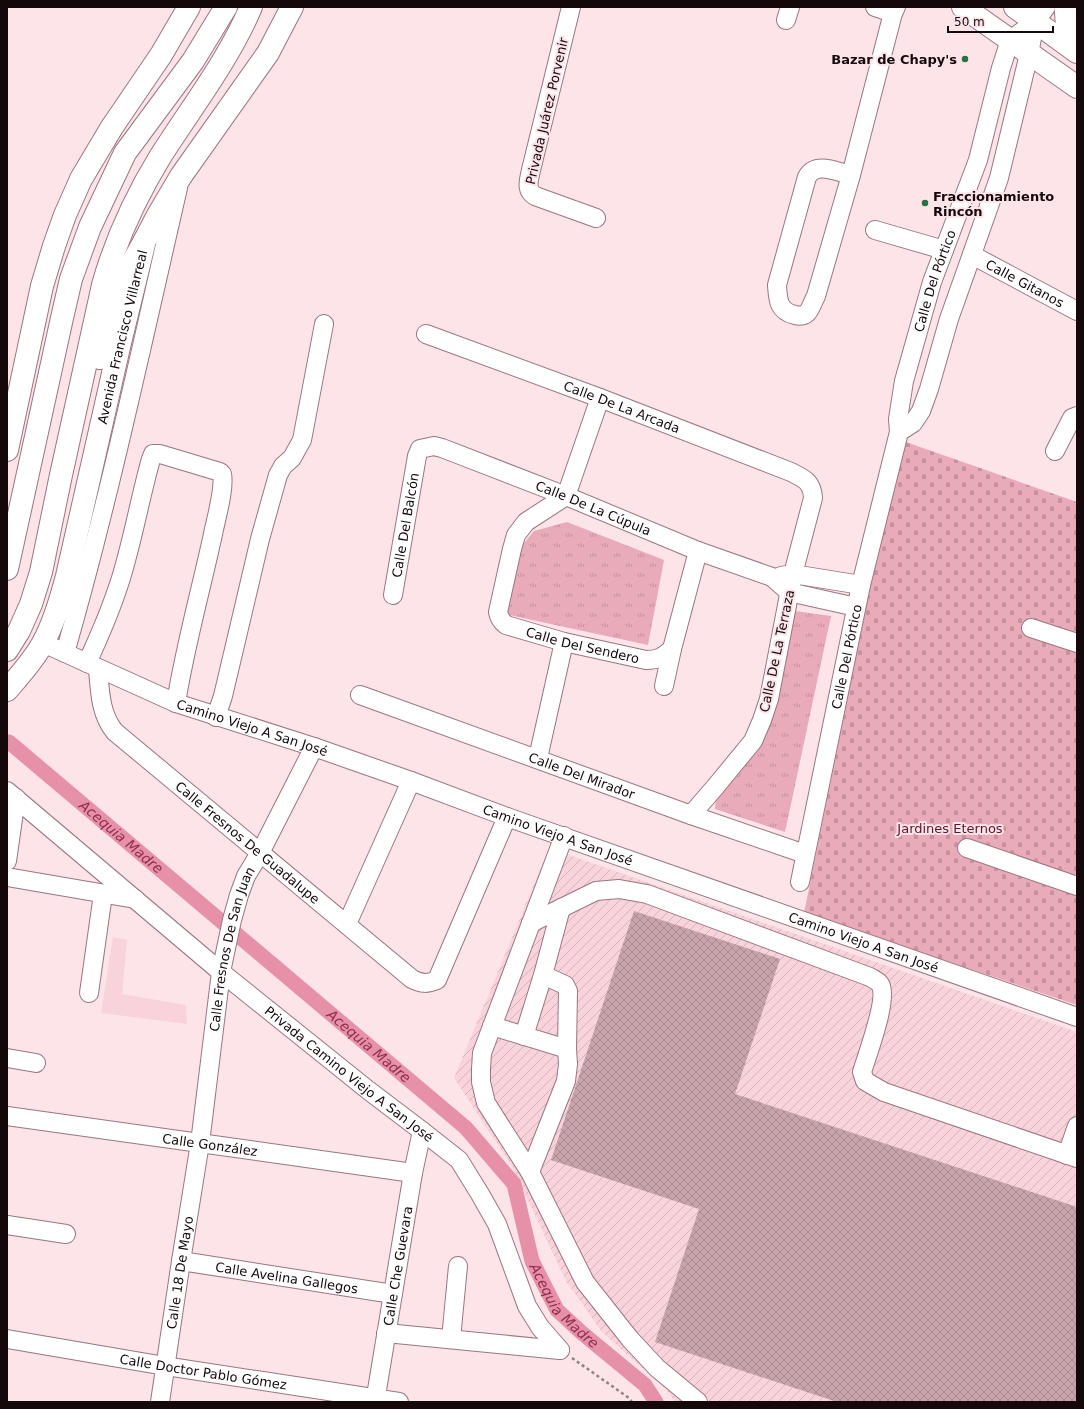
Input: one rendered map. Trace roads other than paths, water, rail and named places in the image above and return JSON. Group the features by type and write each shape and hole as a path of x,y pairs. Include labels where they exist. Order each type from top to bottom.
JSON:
{"main road":[{"path":"7,450 42,286 65,215 81,179 112,127 161,55 188,7"},
{"path":"7,569 71,279 90,227 125,153 193,61 226,7"},
{"name":"Avenida Francisco Villarreal","path":"7,650 19,631 31,604 41,572 103,284 111,256 139,193 160,157 226,56 251,7"},
{"name":"Avenida Francisco Villarreal","path":"7,690 28,666 43,643 60,604 145,240 158,214 181,176 268,53 292,7"},
{"path":"963,7 1077,87"},
{"path":"1015,7 1041,15 1076,52"},
{"path":"1066,7 1066,20 1076,52"},
{"path":"61,475 130,267 145,240"}],"street":[{"name":"Privada Juárez Porvenir","path":"572,7 531,170 528,189 534,196 596,218"},
{"path":"851,175 824,168 815,169 810,172 807,177 777,285 778,301 786,312 798,316 804,315 807,313 816,296 851,175 895,10 875,7"},
{"path":"1010,40 1041,15"},
{"name":"Calle Del Pórtico","path":"899,432 913,422 921,411 929,389 949,319 998,178 1041,15"},
{"name":"Calle Del Pórtico","path":"800,882 856,606 899,432 898,419 904,382 932,282 978,160 1000,68 1010,40"},
{"path":"65,653 88,575 150,316 181,176"},
{"path":"875,230 944,250"},
{"name":"Calle Gitanos","path":"972,255 1077,311"},
{"path":"216,717 223,696 260,539 278,475 283,466 292,458 302,440 324,324"},
{"name":"Calle De La Arcada","path":"426,334 600,398 792,472 807,482 813,489"},
{"path":"566,496 600,398"},
{"path":"1055,451 1072,418 1077,416"},
{"name":"Calle De La Cúpula","path":"417,456 420,449 434,446 442,448 566,496 698,551 772,577 789,592 856,606"},
{"path":"93,666 100,636 121,578 143,486 153,454 160,454 220,472 222,474 223,482 217,514 176,703"},
{"name":"Calle Del Balcón","path":"393,595 417,456"},
{"name":"Calle De La Terraza","path":"691,815 753,741 762,720 769,700 789,592 813,498 813,489"},
{"name":"Calle Del Sendero","path":"566,496 526,522 516,535 498,612 502,622 506,625 564,642 646,660 655,660 664,656 672,649"},
{"path":"664,686 672,649 698,551"},
{"name":"Calle De La Cúpula","path":"772,577 793,574 861,585"},
{"path":"1031,628 1077,643"},
{"path":"538,758 564,642"},
{"name":"Camino Viejo A San José","path":"43,643 176,703 314,747 507,817 1077,1017"},
{"name":"Calle Fresnos De Guadalupe","path":"93,666 104,713 108,724 115,732 412,979 420,983 428,983 437,980 507,817"},
{"name":"Calle Del Mirador","path":"360,695 538,758 691,815 805,854"},
{"name":"Calle Fresnos De San Juan","path":"200,1143 221,972 239,895 246,876 260,853 314,747"},
{"path":"347,924 411,781"},
{"path":"7,861 11,794"},
{"name":"Privada Camino Viejo A San José","path":"11,794 221,972 368,1090 422,1130 459,1160 497,1224 527,1306 540,1327 560,1350 451,1340"},
{"path":"564,836 482,1052 481,1082 486,1103 530,1172 585,1282 630,1339 657,1368 698,1402"},
{"path":"967,848 1077,886"},
{"path":"7,877 136,899"},
{"path":"530,923 596,891 619,889 647,894 870,977 879,983 883,992 882,1005 862,1072 865,1081 884,1092 1072,1156 1077,1126"},
{"path":"89,993 104,894"},
{"path":"524,1036 543,976 561,908"},
{"path":"530,1172 566,1081 568,1064 568,991 565,985 543,976"},
{"path":"492,1026 567,1049"},
{"path":"7,1058 36,1063"},
{"name":"Calle González","path":"7,1116 412,1173"},
{"name":"Calle Che Guevara","path":"375,1400 412,1173 422,1130"},
{"name":"Calle 18 De Mayo","path":"160,1402 200,1143"},
{"path":"7,1225 66,1234"},
{"name":"Calle Avelina Gallegos","path":"181,1261 393,1294"},
{"path":"386,1333 451,1340 458,1266"},
{"name":"Calle Doctor Pablo Gómez","path":"7,1339 375,1400 399,1402"}],"waterway":[{"name":"Acequia Madre","path":"9,742 466,1128 514,1184 532,1261 557,1310 582,1333 645,1385 656,1402"}],"place":[{"name":"Bazar de Chapy's","path":"965,59"},
{"name":"Fraccionamiento Rincón","path":"925,203"}],"park label":[{"name":"Jardines Eternos","path":"950,828"}]}
